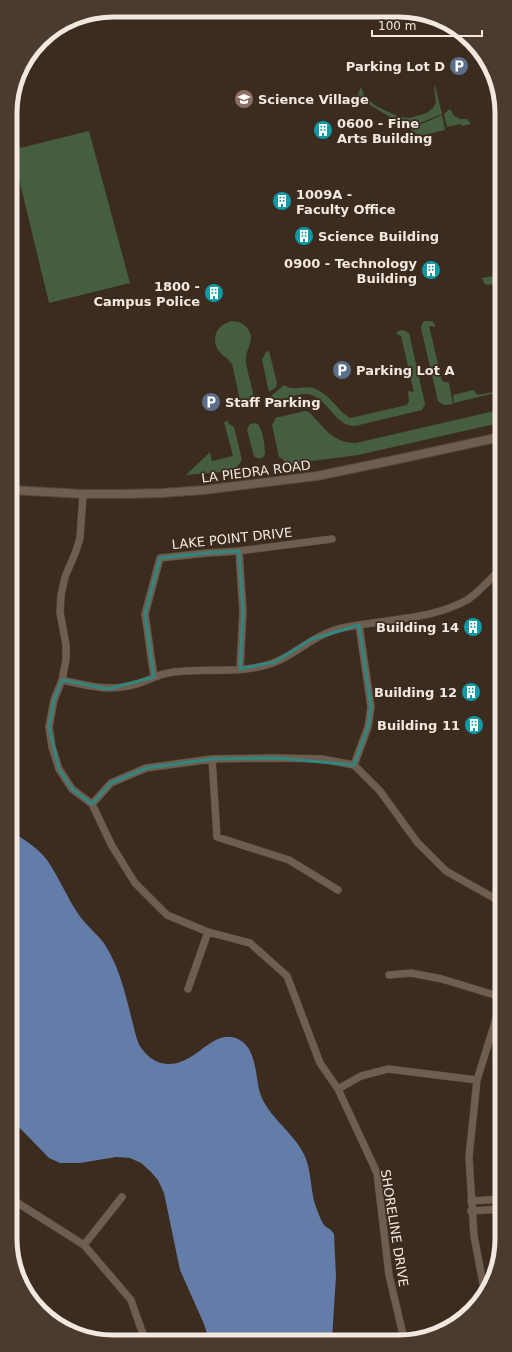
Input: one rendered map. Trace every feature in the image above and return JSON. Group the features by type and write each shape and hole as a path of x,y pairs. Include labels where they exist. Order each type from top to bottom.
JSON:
{"street":[{"name":"LA PIEDRA ROAD","path":"17,490 83,494 162,493 306,477 400,459 495,438"},
{"name":"SHORELINE DRIVE","path":"83,494 80,538 76,552 65,577 61,595 60,612 66,645 66,660 62,680 54,700 49,726 52,747 59,769 72,789 92,804 112,846 135,883 167,916 208,932 250,943 287,976 320,1063 338,1089 376,1173 389,1275 403,1335"},
{"name":"LAKE POINT DRIVE","path":"154,677 145,614 160,558 207,553 239,552 332,539"},
{"path":"239,552 243,611 240,669"},
{"path":"62,680 108,689 137,684 168,673 260,667 275,662 312,639 332,630 447,610 468,599 484,586 495,574"},
{"path":"354,765 368,727 371,707 359,625"},
{"path":"92,804 111,783 146,768 212,759 278,758 322,759 354,765 380,791 417,842 446,871 495,899"},
{"path":"212,759 217,837 289,860 338,890"},
{"path":"188,990 208,932"},
{"path":"389,975 411,973 442,979 495,995"},
{"path":"483,1285 474,1236 469,1157 477,1080 495,1022"},
{"path":"338,1089 362,1076 388,1069 477,1080"},
{"path":"84,1245 122,1197"},
{"path":"471,1201 495,1199"},
{"path":"17,1203 84,1245 131,1300 143,1335"},
{"path":"472,1211 495,1209"}],"highlighted area":[{"path":"239,551 243,611 240,669 275,662 312,639 359,625 371,707 368,727 354,765 278,758 212,759 146,768 111,783 92,804 72,789 59,769 49,727 54,700 62,680 108,689 154,677 145,614 160,558"}],"green space":[{"path":"435,86 442,114 408,128 357,97 361,87 364,95 376,106 399,117 410,118 427,113 433,108 436,102"},
{"path":"450,109 454,116 460,119 467,119 471,124 462,126 461,124 447,127 444,114"},
{"path":"442,115 445,130 420,136 410,129"},
{"path":"89,131 130,283 49,303 17,171 17,149"},
{"path":"495,276 495,284 486,285 482,278"},
{"path":"233,321 244,325 250,332 251,337 246,363 254,399 253,405 247,407 241,404 232,364 219,352 215,340 217,331 220,327"},
{"path":"424,321 432,321 435,325 435,327 429,326 442,381 449,383 453,404 445,405 438,401 421,328"},
{"path":"403,330 409,333 425,404 422,410 355,426 342,422 321,401 308,394 271,402 271,396 284,385 291,388 309,387 319,390 350,418 407,405 409,401 408,391 414,392 401,336 396,334 398,331"},
{"path":"269,351 277,383 276,387 269,392 262,360 266,352"},
{"path":"473,390 478,395 495,392 454,403 453,395"},
{"path":"305,411 309,412 329,433 335,437 348,442 356,443 495,411 495,424 358,455 289,464 279,457 272,425 275,418"},
{"path":"228,421 229,424 234,427 242,460 234,471 186,475 210,452 212,461 233,456 224,422"},
{"path":"253,423 258,425 263,435 265,454 260,458 254,456 247,430 249,425"}],"water":[{"path":"17,835 35,848 47,860 79,915 106,946 114,961 121,980 137,1041 148,1056 161,1063 173,1064 183,1061 219,1038 228,1037 238,1039 249,1049 254,1063 260,1093 273,1116 301,1149 307,1161 314,1201 320,1218 323,1224 334,1234 336,1276 332,1335 207,1335 180,1270 164,1193 158,1180 150,1171 141,1163 130,1158 116,1157 80,1163 60,1163 49,1158 17,1125"}],"place":[{"name":"Parking Lot D","path":"459,66"},
{"name":"Science Village","path":"244,99"},
{"name":"0600 - Fine Arts Building","path":"323,130"},
{"name":"1009A - Faculty Office","path":"282,201"},
{"name":"Science Building","path":"304,236"},
{"name":"0900 - Technology Building","path":"431,270"},
{"name":"1800 - Campus Police","path":"214,293"},
{"name":"Parking Lot A","path":"342,370"},
{"name":"Staff Parking","path":"211,402"},
{"name":"Building 14","path":"473,627"},
{"name":"Building 12","path":"471,692"},
{"name":"Building 11","path":"474,725"}]}
